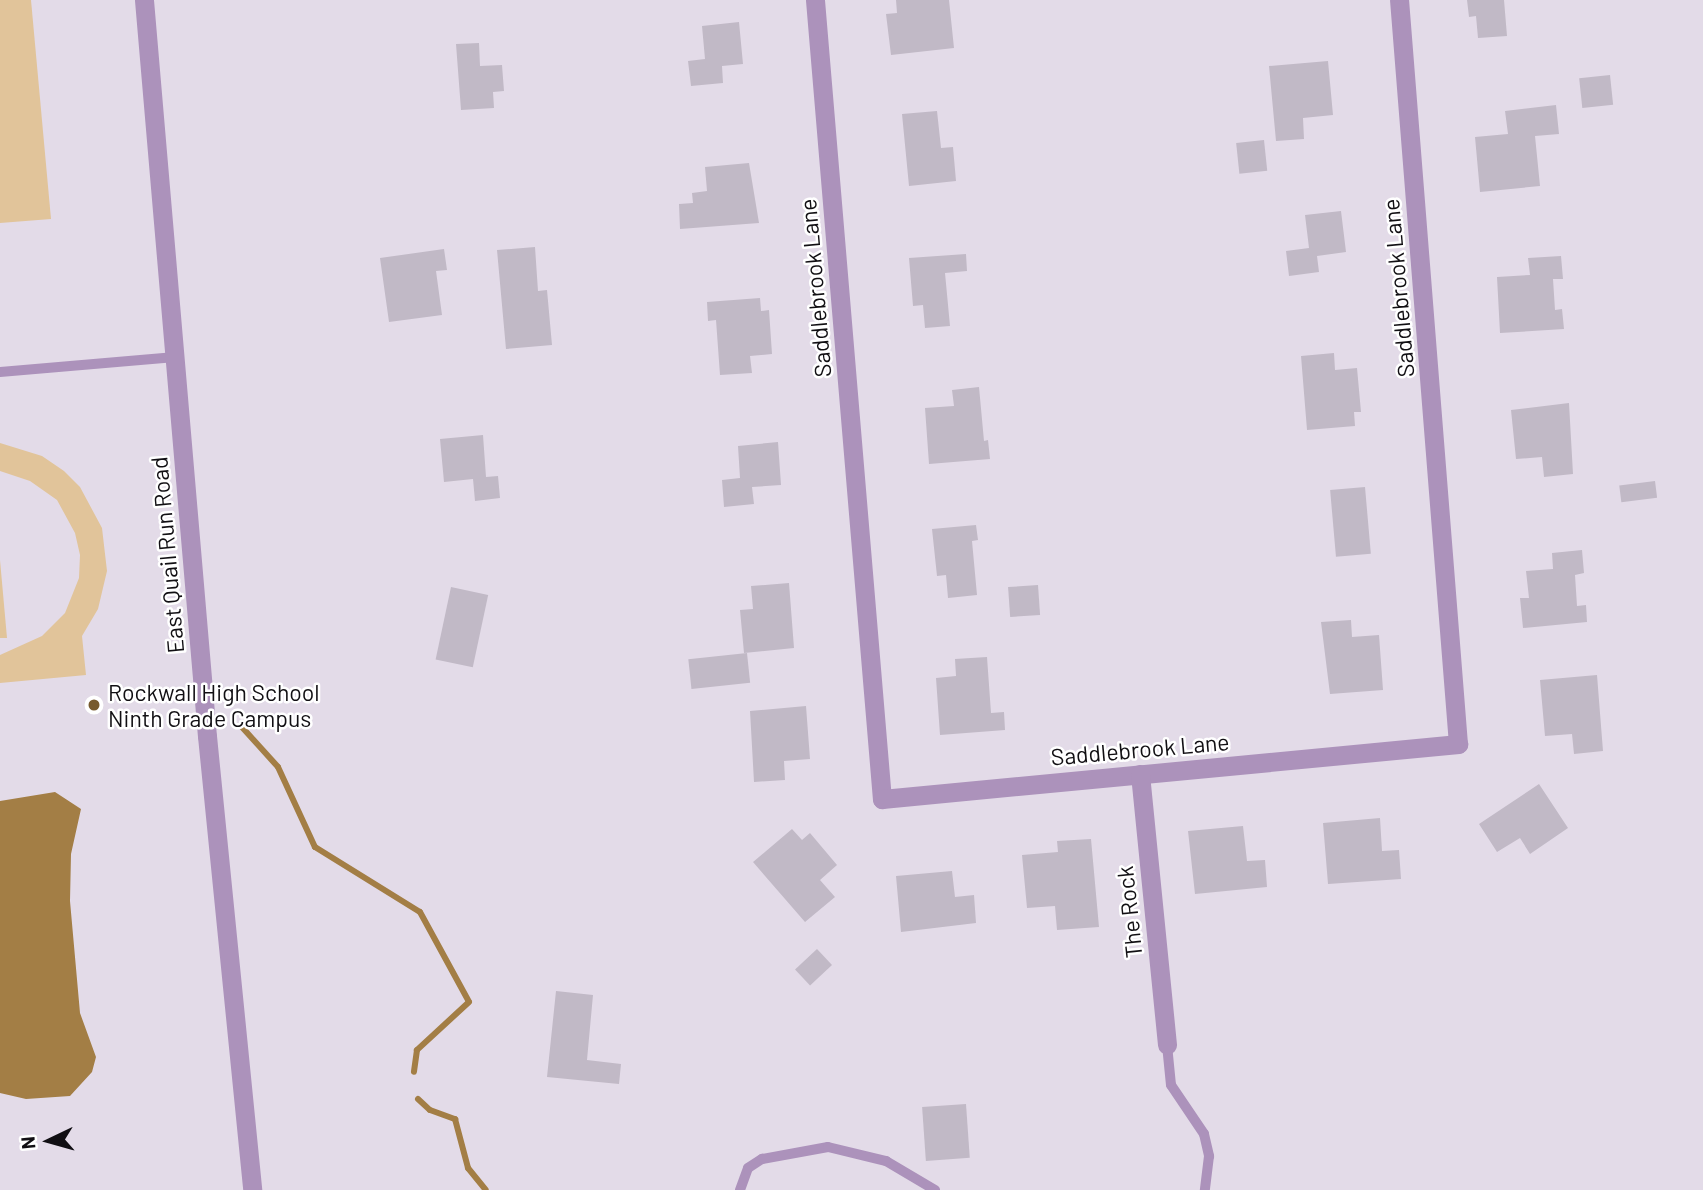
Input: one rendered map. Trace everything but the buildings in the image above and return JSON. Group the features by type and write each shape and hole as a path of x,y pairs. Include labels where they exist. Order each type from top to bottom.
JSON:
{"street":[{"name":"East Quail Run Road","path":"144,0 252,1190"},
{"name":"Saddlebrook Lane","path":"815,0 882,799 1458,744 1399,0"},
{"name":"The Rock","path":"1140,774 1167,1045"}],"lane":[{"path":"0,372 175,357"},
{"path":"1167,1045 1171,1085 1203,1134 1209,1156 1205,1190"},
{"path":"740,1190 748,1168 762,1159 828,1147 886,1161 935,1190"}],"shaded area":[{"path":"0,0 31,0 51,219 0,223"},
{"path":"0,443 42,456 64,471 80,487 102,528 107,571 98,609 82,636 86,675 0,683 0,655 42,636 65,613 79,578 80,555 75,533 57,500 30,481 0,471"},
{"path":"0,560 7,638 0,638"},
{"path":"55,792 81,809 71,854 70,901 80,1013 96,1057 92,1072 70,1096 26,1099 0,1093 0,801"}],"waterway":[{"path":"241,726 278,767 315,847 420,912 469,1002 417,1050 414,1072"},
{"path":"418,1099 430,1110 455,1119 468,1168 486,1190"}],"place":[{"name":"Rockwall High School Ninth Grade Campus","path":"94,705"}]}
